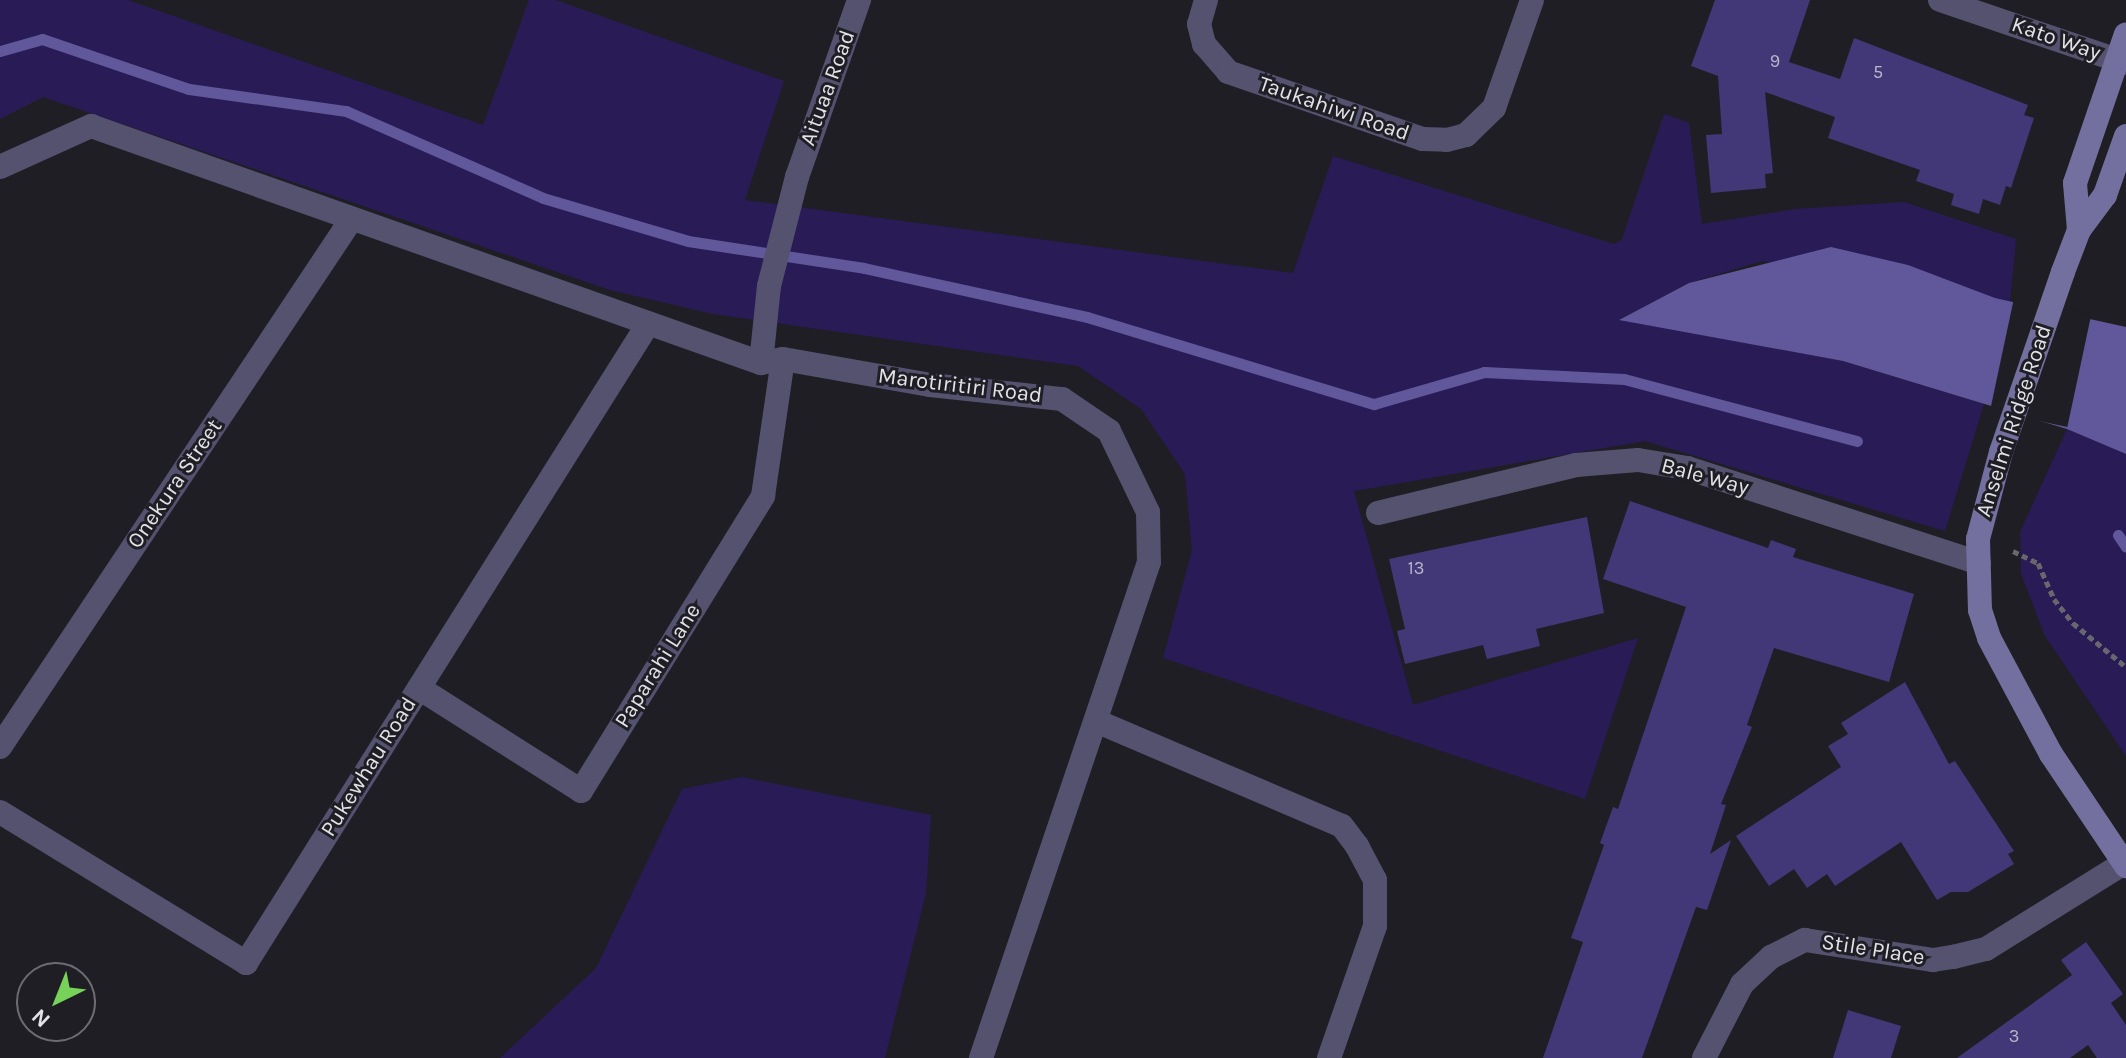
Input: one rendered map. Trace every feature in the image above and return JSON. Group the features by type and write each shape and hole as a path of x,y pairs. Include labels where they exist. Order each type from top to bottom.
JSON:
{"street":[{"name":"Aituaa Road","path":"772,361 769,286 797,177 859,0"},
{"name":"Taukahiwi Road","path":"1206,0 1199,24 1204,44 1228,72 1423,139 1447,140 1466,135 1494,108 1532,0"},
{"name":"Kato Way","path":"1940,0 2122,61"},
{"name":"Anselmi Ridge Road","path":"2079,230 2075,183 2122,61 2126,34"},
{"path":"0,167 91,126 646,327 772,361"},
{"name":"Anselmi Ridge Road","path":"2125,864 2010,683 1980,610 1979,563 1981,522 2001,452 2079,230 2105,195 2126,136"},
{"name":"Onekura Street","path":"0,747 351,220"},
{"name":"Pukewhau Road","path":"0,812 246,963 646,327"},
{"name":"Paparahi Lane","path":"419,688 581,791 763,496 772,361"},
{"name":"Marotiritiri Road","path":"772,361 930,385 1062,399 1109,431 1148,512 1149,562 981,1058"},
{"name":"Bale Way","path":"1378,513 1576,465 1638,460 1687,468 1979,563"},
{"path":"1096,721 1342,826 1357,846 1375,880 1375,926 1329,1058"},
{"name":"Stile Place","path":"1704,1058 1742,984 1771,957 1805,940 1933,960 1953,957 1986,949 2125,864"}],"path":[{"path":"2013,551 2038,563 2054,599 2073,623 2126,667"}],"shaded area":[{"path":"0,0 128,0 483,125 529,0 556,0 784,81 745,200 1293,273 1333,156 1614,244 1622,239 1664,114 1689,123 1702,224 1795,209 1904,202 2016,239 2010,301 1762,261 1689,283 1620,319 1843,361 1984,404 1945,531 1645,441 1354,491 1413,705 1638,638 1585,799 1163,658 1192,550 1185,474 1141,409 1078,366 713,314 610,290 43,97 0,119"},
{"path":"1831,247 1908,265 1995,298 2126,327 2126,454 2067,429 1843,361 1619,320 1689,283"},
{"path":"2067,429 2126,454 2126,756 2045,636 2021,574 2020,532"},
{"path":"742,777 931,815 926,893 885,1058 500,1058 596,968 682,789"}],"pier":[{"path":"2014,298 2091,314 2067,427 1990,410"}],"building":[{"path":"1715,0 1810,0 1789,62 1840,79 1854,38 2028,105 2024,115 2034,118 2011,188 2006,186 2000,205 1983,199 1979,214 1951,205 1954,194 1916,181 1920,170 1828,138 1835,117 1765,92 1773,173 1765,174 1766,188 1711,193 1706,135 1722,134 1718,76 1691,66"},
{"path":"1630,501 1768,548 1771,540 1796,549 1793,557 1914,594 1889,682 1774,648 1747,725 1752,727 1721,804 1726,805 1710,854 1731,840 1707,910 1696,907 1642,1058 1543,1058 1583,942 1571,938 1604,845 1600,843 1613,807 1618,809 1686,607 1603,579"},
{"path":"1587,517 1604,613 1536,629 1540,646 1487,659 1483,645 1405,664 1397,631 1405,629 1389,559"},
{"path":"1905,682 1949,764 1955,761 2014,851 2008,854 2014,864 1968,892 1951,892 1937,900 1901,842 1835,886 1827,874 1807,888 1794,869 1769,886 1736,836 1841,767 1828,746 1848,734 1841,723"},
{"path":"2086,942 2123,994 2111,1003 2126,1025 2126,1058 2097,1058 2088,1045 2070,1058 1957,1058 2072,975 2061,960"},
{"path":"1848,1010 1901,1026 1891,1058 1833,1058"}],"waterway":[{"path":"0,51 42,39 189,89 346,111 543,198 688,241 864,268 1087,317 1374,404 1484,372 1624,379 1857,441"},
{"path":"2118,535 2126,547"}]}
